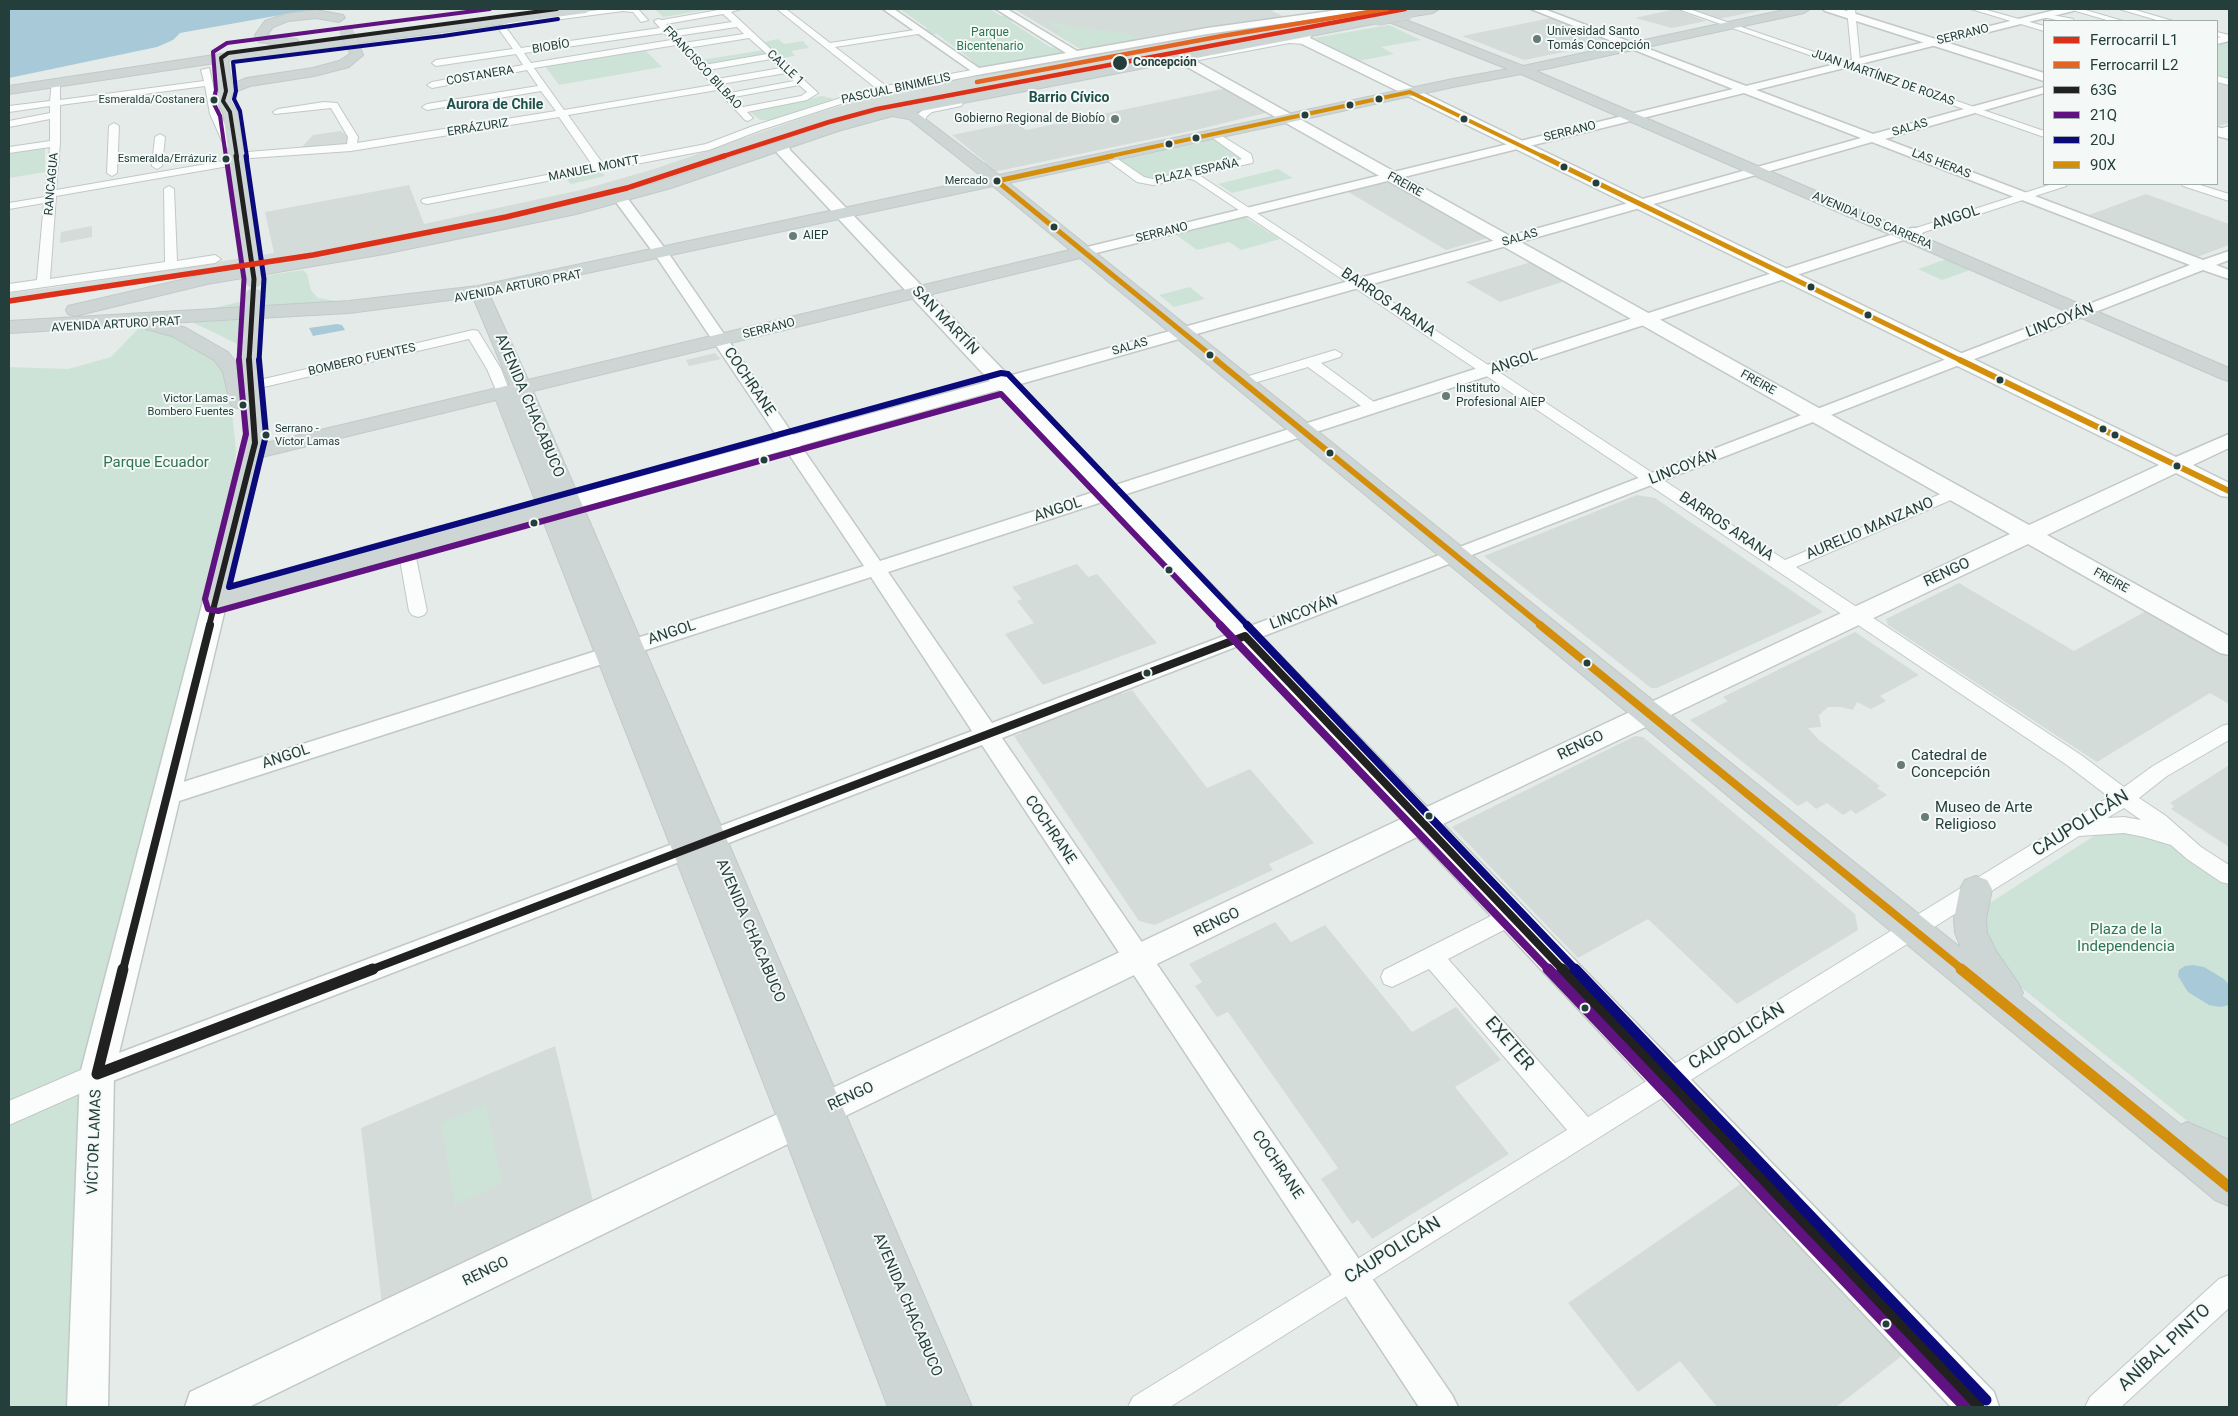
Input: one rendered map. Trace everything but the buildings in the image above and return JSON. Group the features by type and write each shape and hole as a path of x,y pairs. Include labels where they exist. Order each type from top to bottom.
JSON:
{"main road":[{"path":"157,64 210,50 240,36 254,21 273,9"},
{"path":"9,90 308,43 557,9"},
{"path":"231,88 320,71 344,64 357,55 338,13 295,16 274,21 266,26 262,32 262,37 270,41 308,43 412,34 586,9"},
{"path":"1363,9 1523,68"},
{"path":"9,322 64,312 207,279 346,256 515,222 620,198 704,173 842,125 892,112 1306,37 1380,14 1408,13 1433,9"},
{"name":"AVENIDA ARTURO PRAT","path":"1725,24 1784,9"},
{"name":"AVENIDA ARTURO PRAT","path":"9,331 140,321 371,311 419,306 844,215 956,193 997,181 1287,118 1725,24 1804,9"},
{"path":"1829,9 1851,12 1935,42 2043,77"},
{"path":"1380,14 1523,68"},
{"path":"1306,37 1410,92 2229,490"},
{"path":"281,77 255,75 252,72 250,62 263,55 308,43"},
{"path":"9,86 157,64 227,56"},
{"name":"VÍCTOR LAMAS","path":"87,1407 98,1074 104,1041 216,601 256,435 250,357 254,288 230,112 223,101 231,88 227,56"},
{"name":"FREIRE","path":"1182,59 2229,647"},
{"name":"AVENIDA LOS CARRERA","path":"1523,68 2089,310 2229,375"},
{"path":"892,112 910,113 921,120 997,181 2229,1187"},
{"name":"SAN MARTÍN","path":"783,145 782,151 1979,1407"},
{"name":"SERRANO","path":"253,453 1084,252"},
{"name":"AVENIDA CHACABUCO","path":"479,293 512,390 811,1116 950,1407"},
{"name":"AVENIDA LOS CARRERA","path":"2089,310 2229,364"},
{"path":"9,327 140,321 179,332 206,346 228,363 236,381 244,434 253,453"},
{"name":"SALAS","path":"216,601 1004,383"},
{"name":"RENGO","path":"205,1407 1649,714 2229,440"},
{"path":"1976,889 1970,919 1973,939 1994,977 2033,1027"},
{"name":"AVENIDA CHACABUCO","path":"811,1116 909,1407"},
{"path":"2154,1125 2229,1159"}],"street":[{"name":"FRANCISCO BILBAO","path":"627,9 634,10 644,20"},
{"path":"600,168 517,52 514,40 502,28 508,25 627,9"},
{"name":"FRANCISCO BILBAO","path":"646,9 758,128"},
{"path":"661,25 723,10 739,9"},
{"path":"781,9 883,89"},
{"path":"888,9 977,72"},
{"path":"1001,9 1075,54"},
{"name":"PASCUAL BINIMELIS","path":"758,128 833,103 883,89 1207,31 1363,9"},
{"name":"LAS HERAS","path":"1536,9 2229,275"},
{"path":"1682,9 1725,24"},
{"path":"1975,9 2043,29"},
{"path":"2072,9 2115,20"},
{"name":"SERRANO","path":"1084,252 2051,12 2072,9"},
{"path":"2123,9 2165,20"},
{"name":"CALLE 1","path":"723,10 813,93 812,96 741,110"},
{"path":"1851,12 1856,61"},
{"path":"2051,12 2068,20"},
{"path":"634,21 644,20 661,25 738,24"},
{"name":"JUAN MARTÍNEZ DE ROZAS","path":"1725,24 2043,134"},
{"name":"BIOBÍO","path":"436,63 517,52 661,25"},
{"path":"828,46 918,31"},
{"name":"COSTANERA","path":"432,85 527,66 750,35"},
{"path":"722,55 764,48"},
{"path":"702,68 773,56"},
{"path":"693,59 704,58"},
{"path":"921,120 925,112 935,108 1182,59"},
{"path":"206,70 215,114 235,156"},
{"name":"ERRÁZURIZ","path":"51,192 235,156 268,152 351,148 562,114 788,70"},
{"path":"727,96 802,82"},
{"name":"RANCAGUA","path":"43,284 55,143 55,83"},
{"path":"9,109 208,83"},
{"path":"427,107 543,88"},
{"name":"SALAS","path":"1004,383 2043,90"},
{"path":"278,112 324,104 334,105 353,136 351,148"},
{"path":"9,124 55,115"},
{"path":"112,174 114,126"},
{"name":"MANUEL MONTT","path":"428,201 709,147 758,128"},
{"name":"PLAZA ESPAÑA","path":"1108,157 1146,182 1160,182 1248,161 1248,156 1214,134"},
{"path":"157,166 160,137"},
{"path":"9,150 55,143"},
{"name":"ERRÁZURIZ","path":"9,206 112,174 206,157"},
{"name":"BARROS ARANA","path":"1188,176 1198,178 1249,211 2074,760 2159,822 2194,852 2229,876"},
{"name":"ANGOL","path":"167,796 1109,494 2059,185"},
{"path":"2190,185 2229,198"},
{"path":"169,189 171,265"},
{"name":"COCHRANE","path":"620,198 662,254 875,568 1440,1407"},
{"name":"LINCOYÁN","path":"98,1074 1456,555 2229,255"},
{"path":"9,288 215,259"},
{"name":"AVENIDA CHACABUCO","path":"473,334 479,347 494,369 512,390"},
{"name":"BOMBERO FUENTES","path":"251,386 473,334"},
{"path":"1244,382 1335,354"},
{"path":"1311,362 1373,408"},
{"name":"AURELIO MANZANO","path":"1784,566 1955,493"},
{"path":"406,548 418,611"},
{"name":"CAUPOLICÁN","path":"1143,1407 2074,829 2160,771 2229,731"},
{"path":"2074,829 2114,824 2136,826 2165,836 2194,852"},
{"path":"1392,977 1511,916"},
{"name":"EXETER","path":"1432,956 1585,1132"},
{"path":"9,1113 98,1074"},
{"name":"ANÍBAL PINTO","path":"2100,1407 2229,1289"}],"shaded area":[{"path":"1014,9 1278,9 1272,11 1285,17 1079,48"},
{"path":"1371,9 1411,9 868,112 840,119 655,182 548,210 302,259 9,304 9,293 274,253 265,212 409,185 424,224 585,189 654,169 817,113 894,90 1215,31"},
{"path":"1675,9 1706,21 1672,28 1635,18"},
{"path":"1690,9 1767,9 1719,19"},
{"name":"Univesidad Santo Tomás Concepción","path":"1551,18 1613,42 1524,60 1462,36"},
{"path":"2218,81 2229,85 2229,123 2218,126"},
{"path":"1227,88 1269,112 1200,129 993,172 982,164 985,162 952,135 1015,122 1026,130"},
{"path":"341,131 347,136 348,145 301,148 313,135"},
{"path":"1385,180 1488,238 1446,250 1345,190"},
{"path":"2146,194 2229,224 2229,245 2197,257 2089,215"},
{"path":"92,226 92,237 60,243 61,232"},
{"path":"1534,261 1568,280 1500,302 1466,282"},
{"path":"715,353 721,359 689,366 686,360"},
{"path":"1637,495 1655,498 1823,612 1657,688 1651,688 1484,556"},
{"path":"1077,564 1088,577 1097,574 1157,643 1043,685 1005,634 1034,623 1017,601 1022,599 1012,587"},
{"path":"1959,583 2074,651 2146,611 2229,658 2229,704 2210,693 2097,762 1888,625 1886,619"},
{"path":"1855,632 1919,675 1880,696 1886,701 1871,709 1857,702 1853,710 1841,707 1828,707 1819,715 1821,727 1808,728 1819,740 1880,786 1877,788 1887,795 1856,814 1851,810 1843,815 1827,803 1816,809 1807,801 1798,806 1690,720 1728,701 1723,697"},
{"path":"1132,690 1207,788 1250,769 1314,843 1269,864 1273,870 1155,925 1139,921 1014,736 1022,733 1020,730 1120,691 1122,694"},
{"path":"1635,736 1643,737 1855,914 1858,930 1737,1004 1648,919 1578,958 1452,827"},
{"path":"2229,765 2229,847 2171,809 2174,806 2170,803"},
{"path":"1275,922 1291,942 1325,925 1412,1032 1456,1007 1501,1060 1455,1087 1509,1154 1372,1239 1358,1220 1352,1224 1321,1179 1338,1168 1228,1012 1217,1017 1195,986 1202,982 1189,964"},
{"path":"555,1046 594,1205 382,1304 361,1128"},
{"path":"1742,1183 1903,1355 1836,1407 1717,1407 1680,1361 1638,1392 1568,1303"}],"green space":[{"path":"655,9 713,9 663,17"},
{"name":"Parque Bicentenario","path":"900,9 990,9 1001,16 1009,15 1016,20 1011,22 1050,47 1062,48 1067,53 977,69 971,65 973,61 937,34 929,34 922,30 927,28"},
{"path":"1042,19 1075,27 1126,33 1140,39 1082,50 1057,34 1060,32 1059,29"},
{"path":"1389,25 1421,40 1381,47 1394,54 1359,61 1314,38"},
{"path":"778,39 784,44 803,41 809,48 791,51 795,56 782,58 764,42"},
{"path":"2229,40 2229,80 2218,77 2218,44"},
{"path":"644,49 662,67 559,85 545,66"},
{"path":"763,50 769,55 707,65 702,60"},
{"path":"822,96 834,99 770,120 760,120 750,112"},
{"path":"1214,140 1240,156 1240,160 1195,170 1182,170 1177,174 1154,179 1146,178 1119,160"},
{"path":"45,147 45,172 9,178 9,153"},
{"path":"1278,169 1293,178 1232,193 1218,184"},
{"path":"600,170 605,176 571,184 565,178"},
{"path":"1245,217 1280,239 1241,250 1229,242 1197,250 1175,234"},
{"path":"1947,259 1970,270 1942,280 1918,269"},
{"path":"303,270 307,274 311,290 315,295 318,298 336,301 337,305 172,318 264,296 263,276"},
{"path":"1190,287 1205,299 1174,307 1159,295"},
{"path":"242,320 242,346 192,322"},
{"name":"Parque Ecuador","path":"140,327 174,334 220,362 228,384 232,413 236,449 234,476 187,676 114,938 90,1046 83,1105 72,1407 9,1407 9,367 68,369 111,357"},
{"name":"Plaza de la Independencia","path":"2109,830 2171,842 2229,881 2229,1151 2201,1132 2002,972 1988,956 1985,906 2097,834"},
{"path":"486,1104 502,1183 455,1205 441,1123"}],"water":[{"path":"9,9 314,9 180,33 173,40 157,47 9,78"},
{"path":"342,325 345,330 313,336 309,328"},
{"path":"2185,966 2204,967 2224,979 2229,985 2229,1005 2220,1007 2209,1005 2188,992 2178,976 2179,970"}],"rail line":[{"name":"L2","path":"977,82 1222,36 1387,9"},
{"name":"L1","path":"9,301 313,255 506,217 627,188 829,122 877,109 1405,9"}],"transit line":[{"name":"21Q","path":"490,9 227,43 213,52 216,90 213,102 220,116 244,279 239,368 246,434 205,599 208,609 218,611 1001,394 1965,1407"},
{"name":"63G","path":"97,1074 255,443 249,368 254,279 230,112 223,101 226,91 221,58 228,53 557,9"},
{"name":"20J","path":"558,19 443,36 233,62 236,91 234,99 240,111 264,279 259,368 266,435 229,587 1001,373 1008,374 1986,1400"},
{"name":"90X","path":"997,181 1410,92 2229,491"},
{"name":"90X","path":"997,181 2229,1187"},
{"name":"63G","path":"97,1074 1245,636 1979,1407"}],"place":[{"name":"Univesidad Santo Tomás Concepción","path":"1537,39"},
{"name":"Concepción","path":"1120,63"},
{"name":"Esmeralda/Costanera","path":"214,100"},
{"name":"Gobierno Regional de Biobío","path":"1115,119"},
{"name":"Esmeralda/Errázuriz","path":"226,159"},
{"name":"Mercado","path":"997,181"},
{"name":"AIEP","path":"793,236"},
{"name":"Instituto Profesional AIEP","path":"1446,396"},
{"name":"Victor Lamas - Bombero Fuentes","path":"243,405"},
{"name":"Serrano - Víctor Lamas","path":"266,435"},
{"name":"Catedral de Concepción","path":"1901,765"},
{"name":"Museo de Arte Religioso","path":"1925,817"}],"district":[{"name":"Barrio Cívico","path":"1069,98"},
{"name":"Aurora de Chile","path":"495,105"}]}
